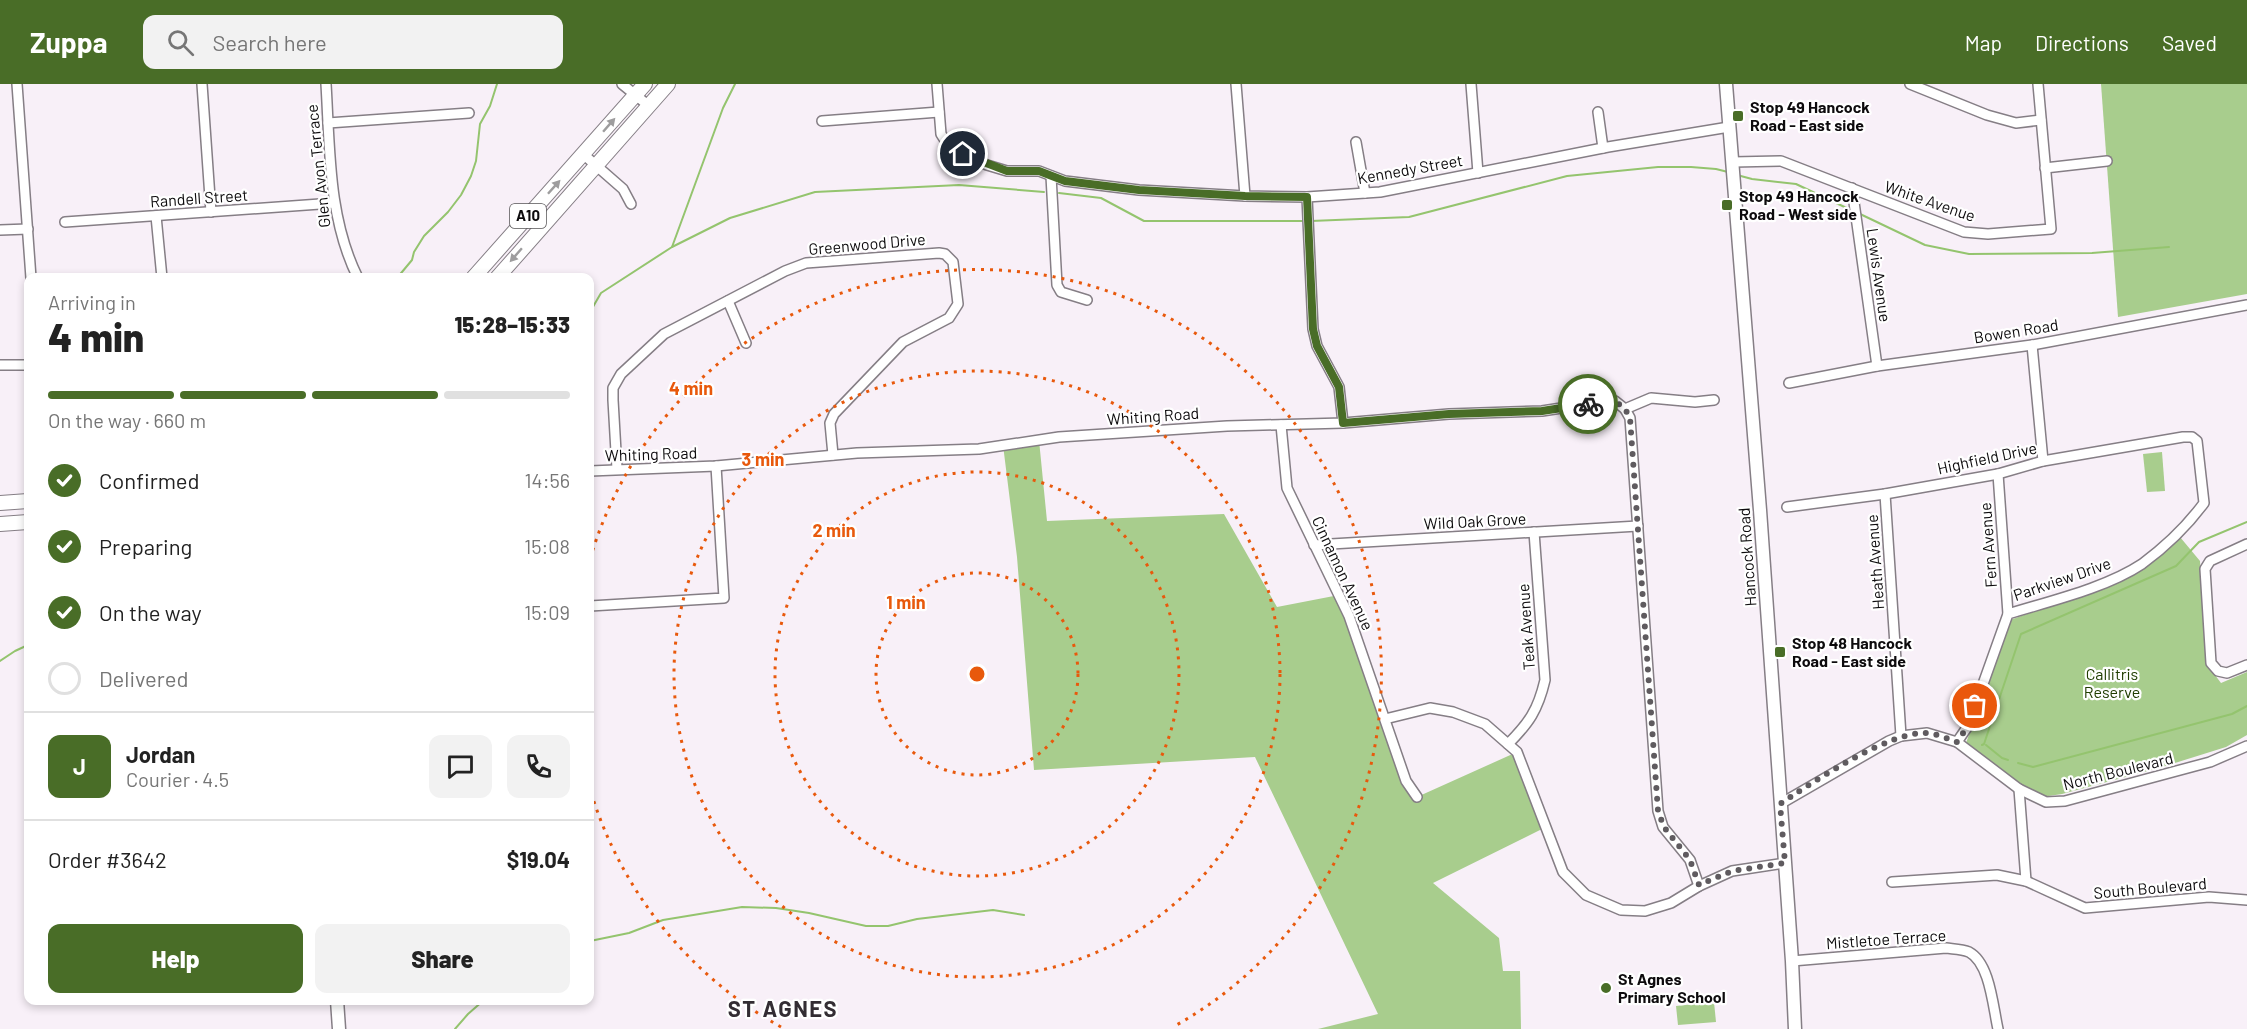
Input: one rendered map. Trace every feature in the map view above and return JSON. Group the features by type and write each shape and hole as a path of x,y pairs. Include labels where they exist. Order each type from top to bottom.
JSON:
{"main road":[{"name":"A10","path":"477,273 645,84"},
{"name":"A10","path":"500,273 668,84"},
{"name":"Hancock Road","path":"1726,84 1761,512 1795,1029"},
{"path":"0,503 24,501"},
{"path":"0,524 24,522"},
{"path":"337,1005 339,1029"}],"street":[{"path":"17,84 31,273"},
{"path":"202,84 212,212"},
{"name":"Glen Avon Terrace","path":"326,84 334,203 347,256 356,273"},
{"path":"622,84 649,106"},
{"name":"Kennedy Street","path":"937,84 941,134 950,148 1007,171 1039,171 1065,181 1139,190 1245,196 1307,197 1380,192 1603,148 1729,127"},
{"path":"1236,84 1245,196"},
{"path":"1471,84 1478,173"},
{"path":"1910,84 1987,115 2016,123 2041,120"},
{"path":"2038,84 2045,168 2107,161"},
{"path":"822,121 939,112"},
{"path":"1598,112 1603,148"},
{"path":"328,123 469,113"},
{"path":"1356,142 1365,193"},
{"path":"583,154 623,189 631,204"},
{"name":"White Avenue","path":"1734,170 1781,161 1965,232 1988,234 2051,229 2045,168"},
{"path":"1051,176 1058,285 1061,292 1087,300"},
{"name":"Lewis Avenue","path":"1852,189 1877,366"},
{"path":"1307,197 1313,329 1317,346 1339,387 1343,423"},
{"name":"Randell Street","path":"65,222 334,203"},
{"path":"156,216 162,273"},
{"path":"0,230 28,229"},
{"name":"Greenwood Drive","path":"617,469 613,388 621,374 664,334 785,271 806,263 945,254 953,262 958,304 949,318 903,342 834,414 830,423 833,455"},
{"path":"728,301 746,343"},
{"name":"Bowen Road","path":"1789,383 1877,366 2032,345 2247,305"},
{"path":"2032,345 2043,461"},
{"path":"0,366 24,364"},
{"path":"1699,885 1690,860 1664,827 1658,811 1630,418 1625,409 1651,398 1695,402 1714,400"},
{"name":"Whiting Road","path":"594,471 716,466 833,455 979,449 1059,437 1343,423 1449,414 1542,411 1607,401 1615,401 1625,409"},
{"name":"Cinnamon Avenue","path":"1281,425 1287,488 1349,615 1406,781 1418,797"},
{"name":"Highfield Drive","path":"1787,507 1885,494 1998,474 2043,461 2192,437"},
{"name":"Parkview Drive","path":"1957,742 1968,726 2008,614 2099,585 2141,564 2189,522 2204,503 2198,441 2192,437"},
{"path":"594,606 724,598 716,466"},
{"name":"Fern Avenue","path":"1998,474 2008,614"},
{"name":"Heath Avenue","path":"1885,494 1901,736"},
{"name":"Wild Oak Grove","path":"1314,545 1638,526"},
{"name":"Teak Avenue","path":"1508,744 1526,725 1540,703 1545,680 1534,532"},
{"path":"2247,544 2211,561 2205,569 2211,663 2218,671 2227,673 2247,665"},
{"path":"1385,719 1431,708 1453,712 1485,724 1516,752 1563,872 1586,895 1621,910 1645,911 1671,903 1699,885 1732,871 1785,863"},
{"name":"North Boulevard","path":"1780,804 1875,748 1901,736 1927,733 1957,742 2019,789 2046,802 2065,801 2210,762 2246,749"},
{"path":"2019,789 2026,881"},
{"name":"South Boulevard","path":"1892,882 1997,875 2026,881 2085,908 2209,897 2247,900"},
{"name":"Mistletoe Terrace","path":"1792,961 1946,948 1967,951 1980,960 1998,1029"}],"green space":[{"path":"2101,84 2247,84 2247,294 2118,317"},
{"path":"1039,440 1047,521 1224,514 1277,607 1339,595 1417,797 1517,752 1546,827 1433,883 1499,938 1503,971 1520,971 1521,1029 1318,1029 1378,1014 1255,757 1034,770 1017,557 1003,445"},
{"path":"2162,452 2165,491 2147,492 2143,454"},
{"name":"Callitris Reserve","path":"2180,537 2200,561 2206,663 2221,683 2247,672 2247,735 2226,747 2159,768 2062,794 2042,797 2010,777 1966,743 2010,620 2075,597 2146,566"},
{"path":"1714,1002 1716,1022 1678,1025 1676,1006"}],"waterway":[{"path":"401,273 412,260 424,236 448,212 461,195 471,176 476,161 480,124 490,106 497,84"},
{"path":"672,247 723,108 735,84"},
{"path":"1311,221 1409,217 1567,176 1658,167 1691,167 1728,172"},
{"path":"1737,175 1796,184 1853,211"},
{"path":"594,305 601,293 672,247 730,218 815,192 959,185 1044,192"},
{"path":"1059,193 1101,198 1144,221 1305,221"},
{"path":"1858,213 1925,245 1969,254 2092,253 2169,247"},
{"path":"1982,745 2021,634 2176,566 2199,542 2247,522"},
{"path":"0,661 24,647"},
{"path":"2018,763 2033,767 2232,714 2247,706"},
{"path":"1986,745 2008,760"},
{"path":"594,940 629,933 663,920 742,907 776,908 809,913 866,926 888,926 917,919 993,910 1024,915"},
{"path":"455,1029 478,1005"}],"way so far":[{"path":"1588,404 1615,401 1621,404 1630,418 1658,811 1664,827 1690,860 1699,885 1732,871 1785,863 1780,804 1875,748 1901,736 1927,733 1957,742 1968,726 1975,706"}],"place":[{"name":"Stop 49 Hancock Road - East side","path":"1738,116"},
{"name":"Stop 49 Hancock Road - West side","path":"1727,205"},
{"name":"Stop 48 Hancock Road - East side","path":"1780,652"},
{"name":"St Agnes Primary School","path":"1606,988"}],"district":[{"name":"ST AGNES","path":"783,1009"}],"route":[{"path":"963,154 1007,171 1039,171 1065,181 1139,190 1307,197 1313,329 1317,346 1339,387 1343,423 1413,416 1542,411 1588,404"}]}
